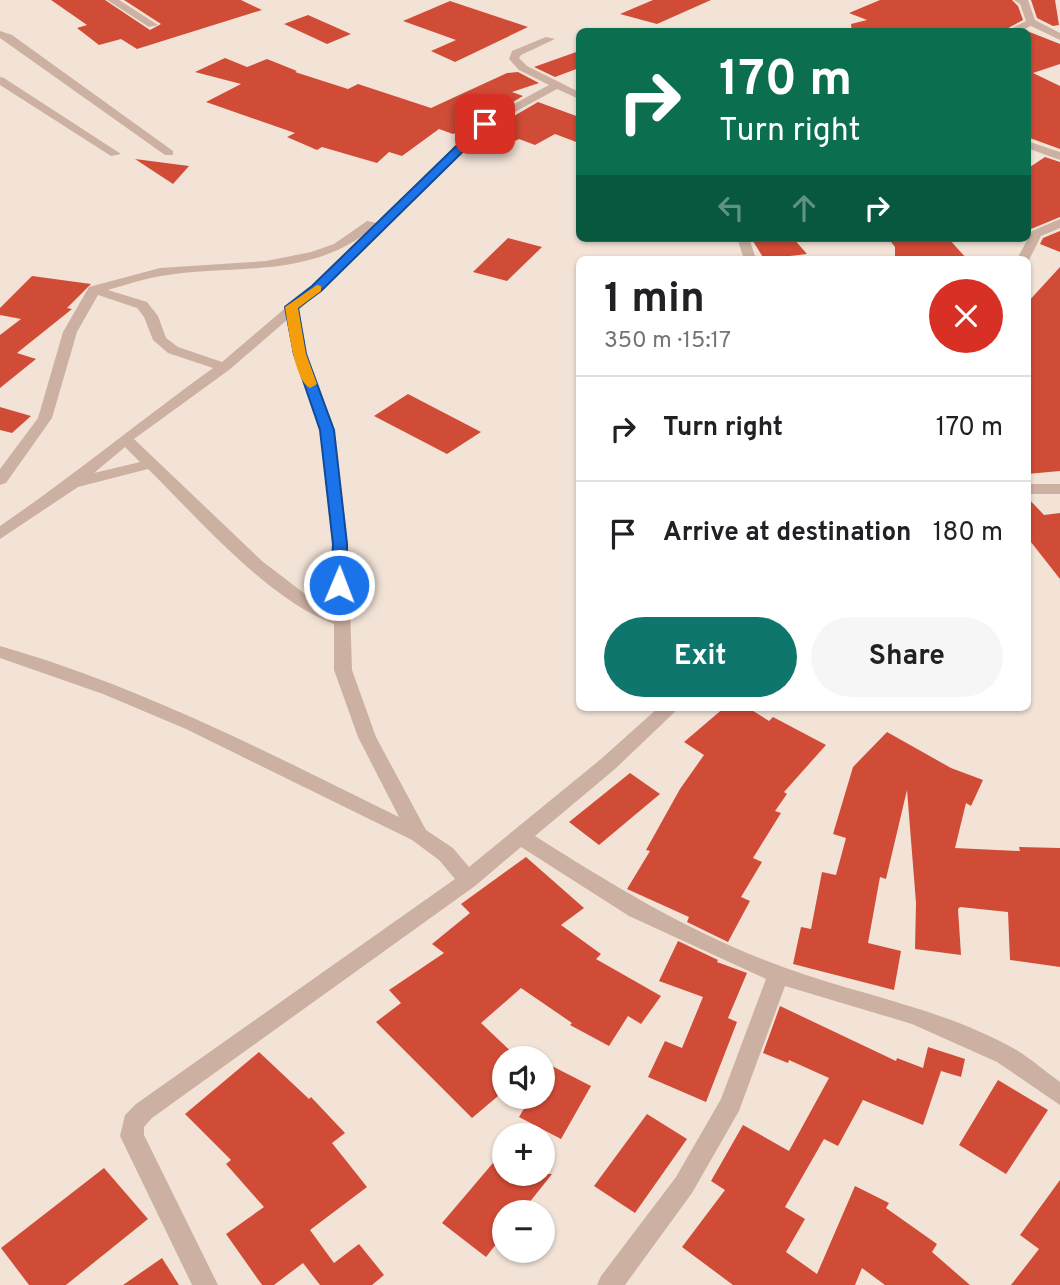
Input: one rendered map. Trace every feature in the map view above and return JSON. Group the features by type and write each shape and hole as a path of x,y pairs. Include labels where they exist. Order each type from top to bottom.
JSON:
{"street":[{"path":"112,0 153,25"},
{"path":"1019,0 1024,2 1031,22 1060,37"},
{"path":"1018,28 1031,22"},
{"path":"0,34 8,37 169,153"},
{"path":"550,39 516,53 514,59 523,68 576,94"},
{"path":"0,80 115,154"},
{"path":"0,534 24,520 125,439 224,367 316,289 485,124 557,85"},
{"path":"1031,145 1060,156"},
{"path":"0,480 45,418 70,332 94,290 160,272 266,265 327,251 339,247 411,195"},
{"path":"1024,256 1035,234 1060,223"},
{"path":"94,290 142,305 151,316 160,340 173,350 224,367"},
{"path":"292,307 300,354 327,430 340,544 339,585 344,670 363,726 419,835"},
{"path":"125,439 256,565 316,611 343,621"},
{"path":"73,483 150,464"},
{"path":"1031,489 1060,489"},
{"path":"0,652 109,689 193,724 419,835 446,854 468,880"},
{"path":"205,1285 132,1136 133,1123 144,1111 468,880 608,764 667,711"},
{"path":"519,836 636,910 778,975 916,1016 1005,1055 1060,1095"},
{"path":"610,1285 684,1185 731,1104 778,975"}],"building":[{"path":"51,0 105,0 150,30 161,24 124,0 241,0 262,10 137,49 121,39 99,45 77,28 87,25"},
{"path":"653,0 711,0 657,24 620,14"},
{"path":"880,0 1012,0 1018,6 1023,20 1008,28 852,28 851,24 867,20 849,13"},
{"path":"1031,0 1055,0 1059,25 1053,26 1037,18"},
{"path":"450,1 528,27 455,62 431,51 456,40 403,21"},
{"path":"308,15 351,34 327,44 284,24"},
{"path":"1031,33 1060,44 1060,64 1033,73 1060,86 1060,149 1031,138"},
{"path":"576,52 576,69 555,77 534,67"},
{"path":"225,58 247,67 267,59 297,71 295,72 348,89 358,84 431,108 507,73 518,72 539,83 512,92 523,96 474,125 453,134 439,129 402,156 389,152 377,163 322,147 317,150 287,137 295,133 206,102 241,84 195,72"},
{"path":"538,102 576,116 576,142 555,134 535,145 488,131"},
{"path":"1045,157 1060,162 1060,217 1031,229 1031,166"},
{"path":"135,159 189,166 173,184"},
{"path":"1060,231 1060,252 1040,244 1043,238"},
{"path":"508,238 542,247 507,281 473,272"},
{"path":"754,242 796,242 807,254 790,256 762,256"},
{"path":"891,242 952,242 964,256 895,256 895,247"},
{"path":"1060,267 1060,471 1031,474 1031,299"},
{"path":"32,276 91,284 67,308 72,309 17,353 36,359 0,388 0,335 21,319 0,315 0,308"},
{"path":"408,394 481,432 447,454 374,416"},
{"path":"0,407 31,416 12,433 0,430"},
{"path":"1031,501 1044,515 1060,513 1060,579 1031,542"},
{"path":"720,711 753,711 769,721 773,717 826,745 784,792 787,794 775,811 781,813 753,858 762,862 741,897 750,901 728,942 687,922 689,917 627,889 650,851 646,850 680,789 704,755 684,742"},
{"path":"887,732 951,768 983,780 971,806 966,803 955,848 1020,851 1019,847 1060,848 1060,967 1010,960 1008,912 960,907 961,955 915,949 916,903 907,790 886,879 880,877 868,943 901,951 894,990 793,964 801,927 811,929 822,872 836,875 846,838 833,834 853,767"},
{"path":"630,773 660,794 599,845 569,822"},
{"path":"526,857 584,908 561,925 601,954 596,959 661,996 641,1024 628,1016 609,1046 570,1025 572,1023 521,988 481,1023 505,1046 492,1046 492,1101 472,1118 376,1022 401,1003 389,990 444,953 432,944 470,913 461,904"},
{"path":"678,941 718,960 717,962 747,973 728,1018 737,1022 706,1102 648,1077 665,1041 682,1048 703,997 659,981"},
{"path":"780,1006 896,1061 897,1058 923,1068 928,1047 965,1059 961,1077 941,1071 923,1125 863,1100 838,1146 824,1139 785,1207 805,1219 786,1252 817,1274 855,1186 889,1203 886,1208 937,1244 932,1252 970,1285 885,1285 862,1268 855,1285 733,1285 682,1247 725,1190 711,1181 743,1125 789,1151 829,1078 789,1060 788,1063 763,1053"},
{"path":"259,1052 309,1099 311,1097 345,1133 332,1143 367,1187 310,1230 334,1263 359,1244 384,1275 372,1285 320,1285 303,1263 274,1285 262,1285 226,1234 264,1207 226,1164 231,1160 185,1114"},
{"path":"555,1068 591,1086 561,1139 555,1136 555,1123 530,1123 519,1117 524,1109 555,1109"},
{"path":"998,1080 1048,1110 1006,1174 959,1145"},
{"path":"647,1114 687,1139 635,1213 594,1186"},
{"path":"492,1164 492,1186 542,1186 531,1200 492,1200 492,1249 486,1257 442,1223"},
{"path":"104,1168 148,1219 66,1285 29,1285 1,1248"},
{"path":"1060,1180 1060,1285 1011,1285 1039,1249 1020,1235"},
{"path":"162,1258 179,1285 123,1285"}],"slow traffic":[{"path":"310,384 300,354 292,307 317,289"}],"route":[{"path":"339,585 340,544 327,430 300,354 292,307 316,289 485,124"}]}
